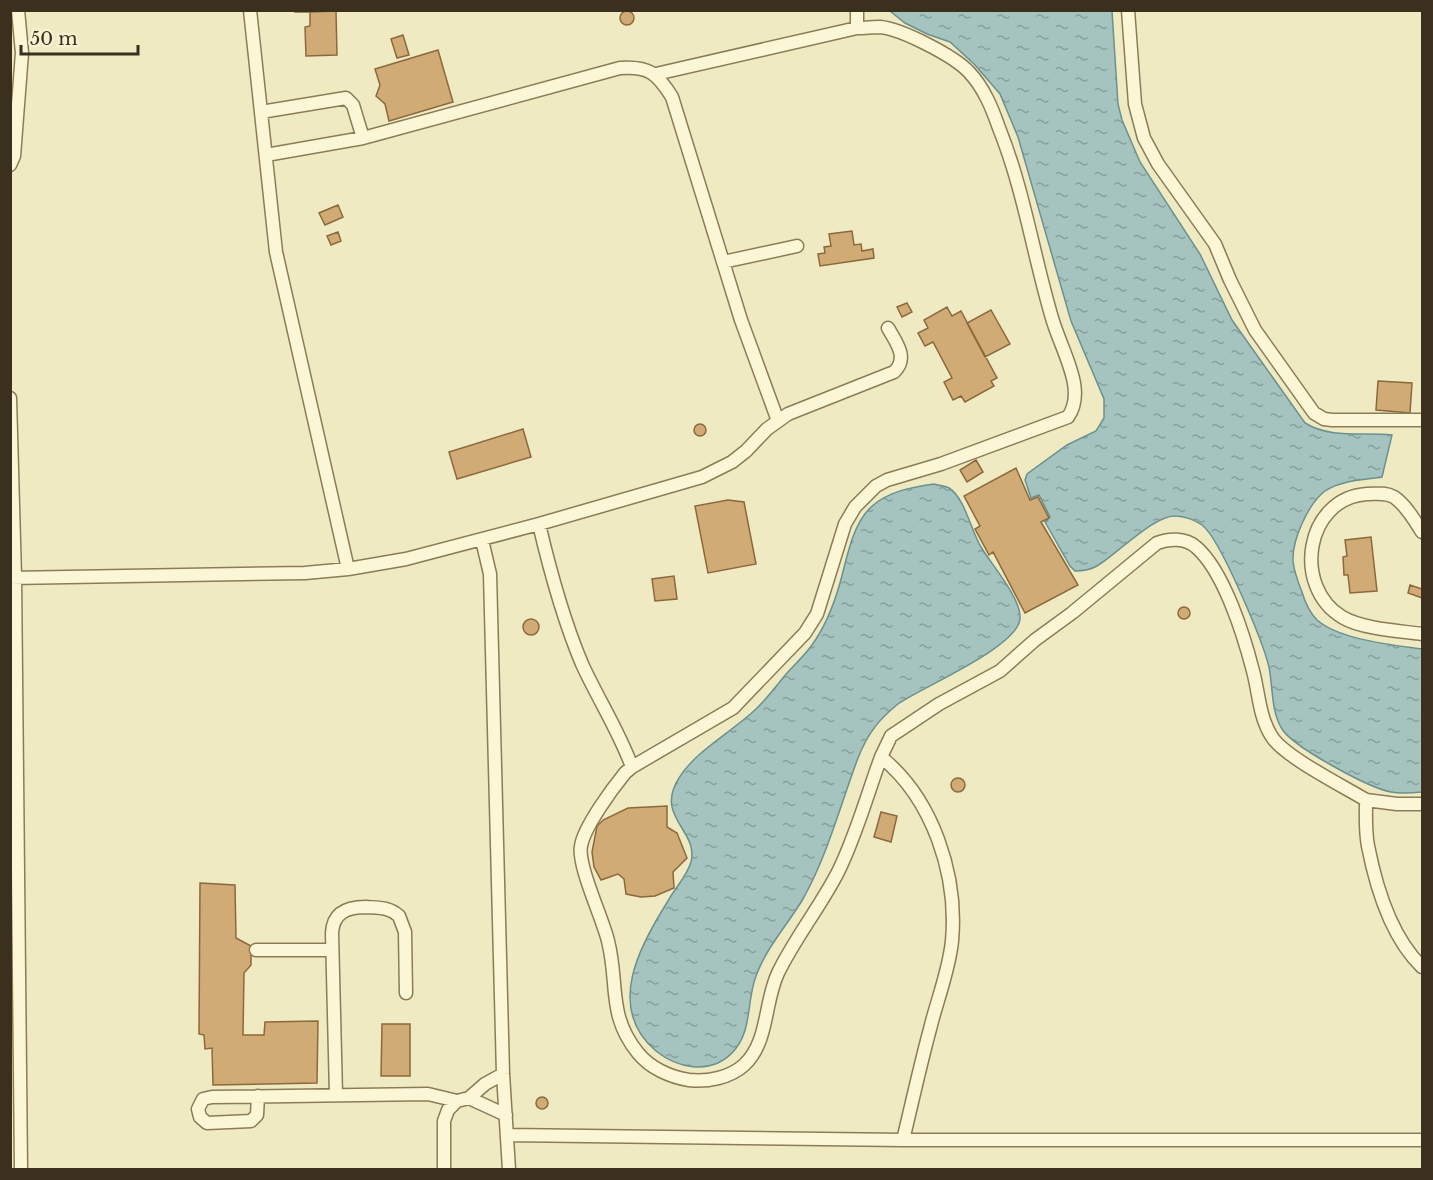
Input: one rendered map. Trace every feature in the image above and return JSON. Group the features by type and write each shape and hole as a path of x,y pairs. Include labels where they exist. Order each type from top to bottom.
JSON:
{"street":[{"path":"10,165 14,156 18,10"},
{"path":"250,10 276,252 348,569"},
{"path":"857,10 857,28"},
{"path":"1128,10 1134,104 1144,138 1158,164 1215,244 1255,330 1307,403 1314,412 1324,418 1422,420"},
{"path":"266,155 363,138 620,68 634,67 656,74 857,28 881,27 943,52 969,71 986,95 1010,154 1024,202 1052,319 1074,382 1075,402 1068,417 941,464 886,480 876,486 855,507 845,524 817,614 805,633 733,708 632,767 620,780 584,834 580,848 582,864 609,943 618,1018 627,1039 642,1058 666,1073 701,1081 724,1076 740,1069 756,1050 775,979 839,870 891,736 929,710 1000,671 1035,640 1157,543 1172,540 1188,542 1195,546 1210,563 1236,615 1254,673 1258,701 1267,727 1272,737 1287,752 1366,800 1422,804"},
{"path":"656,74 672,97 741,320 778,421"},
{"path":"261,112 346,98 353,105 363,138"},
{"path":"723,262 797,246"},
{"path":"13,578 262,574 348,569 406,559 539,524 710,474 746,452 778,421 798,410 894,372 900,364 901,353 888,328"},
{"path":"10,398 21,1170"},
{"path":"1422,532 1402,504 1393,497 1383,493 1357,495 1342,501 1327,513 1317,529 1312,545 1311,565 1312,576 1323,598 1329,607 1344,618 1374,626 1422,634"},
{"path":"539,524 549,566 579,656 615,725 632,767"},
{"path":"482,540 490,574 503,1074 509,1170"},
{"path":"881,757 896,770 929,817 947,864 952,897 952,941 947,968 929,1030 903,1140"},
{"path":"1366,800 1368,844 1381,892 1401,939 1422,967"},
{"path":"336,1095 333,922 345,909 384,908 395,912 405,926 406,993"},
{"path":"256,950 332,950"},
{"path":"444,1170 444,1121 448,1110 503,1074"},
{"path":"258,1096 257,1115 250,1121 207,1123 200,1117 200,1102 208,1097 258,1096 428,1094 463,1100 506,1115"},
{"path":"507,1136 903,1140 1422,1140"}],"water":[{"path":"890,11 1112,11 1118,104 1122,120 1140,162 1200,254 1232,320 1305,423 1336,433 1392,435 1382,477 1331,487 1313,504 1298,533 1293,561 1308,607 1317,620 1327,627 1353,637 1422,649 1422,792 1395,793 1366,783 1316,756 1289,737 1282,729 1274,707 1269,667 1250,615 1219,549 1210,534 1199,523 1182,517 1167,517 1157,521 1094,567 1075,571 1070,566 1045,522 1050,517 1039,495 1031,498 1025,480 1027,474 1067,445 1096,431 1104,418 1104,399 1071,321 1018,137 1000,94 975,65 950,42 905,23"},
{"path":"934,484 948,487 959,499 977,540 1011,592 1020,619 1015,630 1003,642 966,666 898,704 874,728 858,758 827,847 812,882 760,966 753,986 746,1027 738,1046 722,1061 713,1065 693,1067 673,1062 656,1051 641,1034 632,1016 630,996 632,976 638,956 657,918 691,862 692,851 689,841 671,803 673,791 686,768 757,708 812,645 832,607 851,542 864,514 893,493"}],"building":[{"path":"295,10 336,10 336,11 295,12"},
{"path":"336,11 337,55 306,56 305,27 310,26 310,12"},
{"path":"624,11 630,11 634,18 630,25 624,25 620,21 620,15"},
{"path":"403,35 409,55 397,58 391,39"},
{"path":"438,50 453,102 389,121 385,104 376,96 380,85 375,69"},
{"path":"338,205 343,217 325,225 319,213"},
{"path":"852,231 854,245 861,244 862,251 873,249 874,258 820,266 818,254 825,253 824,247 831,246 829,234"},
{"path":"338,232 341,241 331,245 327,236"},
{"path":"907,303 912,312 902,317 897,307"},
{"path":"947,307 952,316 961,311 997,378 991,381 994,386 965,402 961,396 953,400 944,382 952,378 933,342 925,346 918,333 928,328 924,320"},
{"path":"991,310 1010,344 985,357 967,323"},
{"path":"1378,381 1412,383 1410,413 1376,410"},
{"path":"702,424 706,430 702,436 698,436 694,428"},
{"path":"523,429 531,457 457,479 449,452"},
{"path":"976,460 983,472 967,482 960,470"},
{"path":"1016,468 1030,500 1038,497 1049,518 1041,522 1078,585 1025,613 993,552 989,555 975,529 980,526 964,496"},
{"path":"728,500 744,502 756,564 708,573 695,506"},
{"path":"1371,537 1377,591 1350,593 1348,575 1344,575 1343,557 1347,556 1345,540"},
{"path":"674,576 677,599 655,601 652,579"},
{"path":"1410,585 1422,589 1422,598 1408,593"},
{"path":"1186,607 1190,613 1186,619 1182,619 1178,611"},
{"path":"531,619 539,627 531,635 523,627"},
{"path":"958,778 963,780 965,785 963,790 958,792 953,790 951,785 953,780"},
{"path":"667,806 667,827 677,833 687,858 673,872 674,888 655,896 641,897 626,894 624,879 618,874 601,880 594,867 592,852 597,826 603,820 628,808"},
{"path":"881,812 897,816 891,842 874,837"},
{"path":"200,883 235,885 236,938 251,946 251,965 244,973 243,1035 264,1035 265,1022 318,1021 317,1083 213,1085 212,1048 205,1049 204,1035 199,1034"},
{"path":"382,1024 410,1024 410,1076 381,1076"},
{"path":"544,1097 547,1098 547,1108 540,1109 537,1108 536,1101 537,1098"}]}
